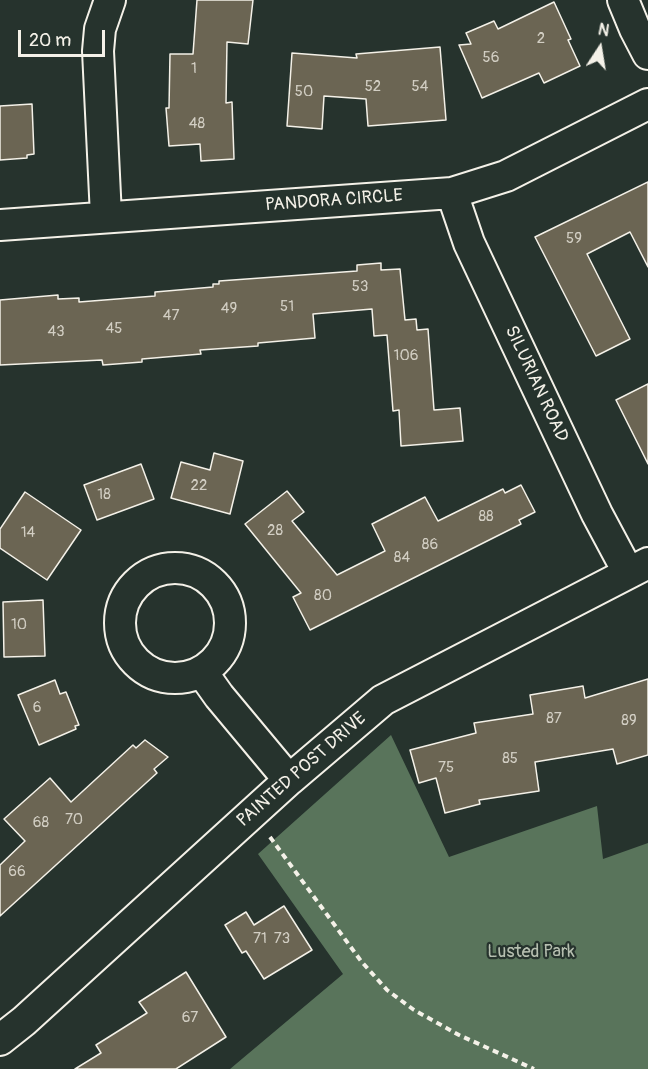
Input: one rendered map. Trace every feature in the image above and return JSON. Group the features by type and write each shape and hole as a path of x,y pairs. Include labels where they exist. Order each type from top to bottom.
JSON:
{"street":[{"path":"106,216 98,51 100,29 110,0"},
{"path":"623,0 648,54"},
{"name":"PANDORA CIRCLE","path":"0,225 452,193 506,176 648,104"},
{"name":"SILURIAN ROAD","path":"452,193 469,243 604,529 638,568"},
{"name":"PAINTED POST DRIVE","path":"0,1040 252,812 382,700 638,568"},
{"path":"202,672 219,696 289,780"}],"path":[{"path":"252,812 361,961 387,990 414,1010 459,1035 534,1069"}],"green space":[{"name":"Lusted Park","path":"391,735 449,857 597,806 603,859 648,843 648,1069 230,1069 343,974 258,854"}],"building":[{"path":"197,0 253,0 248,44 227,42 226,103 232,102 234,159 201,161 200,144 169,146 166,108 169,108 170,54 193,54"},
{"path":"554,2 571,39 568,40 580,66 544,83 539,73 482,98 459,45 471,44 466,33 494,21 498,29"},
{"path":"440,47 446,120 368,126 366,99 324,96 322,129 287,126 292,53 357,58 356,54"},
{"path":"32,104 34,154 27,155 27,158 0,160 0,106"},
{"path":"648,182 648,267 630,232 587,254 630,339 596,356 535,237"},
{"path":"381,263 381,270 400,269 405,320 416,319 417,330 428,329 434,410 460,408 463,441 401,446 399,410 393,411 387,335 374,336 372,309 313,314 315,338 258,343 258,346 200,350 201,354 142,359 142,362 103,365 102,360 0,365 0,300 58,295 58,299 79,298 79,302 155,296 155,292 213,287 213,284 219,284 219,281 357,271 357,265"},
{"path":"648,384 648,464 616,400"},
{"path":"214,453 243,461 230,514 171,498 181,462 210,470"},
{"path":"141,464 154,499 97,520 84,485"},
{"path":"521,485 535,512 519,520 521,524 310,630 293,597 301,593 245,524 287,491 304,512 292,521 337,575 385,551 372,524 425,497 438,521 503,489 505,493"},
{"path":"25,492 81,530 47,580 0,548 0,529"},
{"path":"43,600 45,656 4,657 3,602"},
{"path":"648,679 648,755 617,764 613,749 535,762 539,791 479,800 480,804 445,813 436,778 419,783 410,750 476,733 474,723 533,714 530,695 583,686 585,698"},
{"path":"55,680 60,694 66,692 79,725 75,726 76,729 39,745 18,695"},
{"path":"145,740 168,757 154,769 157,773 0,916 0,865 25,841 4,819 50,778 71,802 133,745 136,748"},
{"path":"284,906 312,950 264,979 246,951 242,953 225,925 246,912 254,925"},
{"path":"186,972 226,1037 176,1069 75,1069 101,1053 96,1045 147,1013 139,1002"}]}
